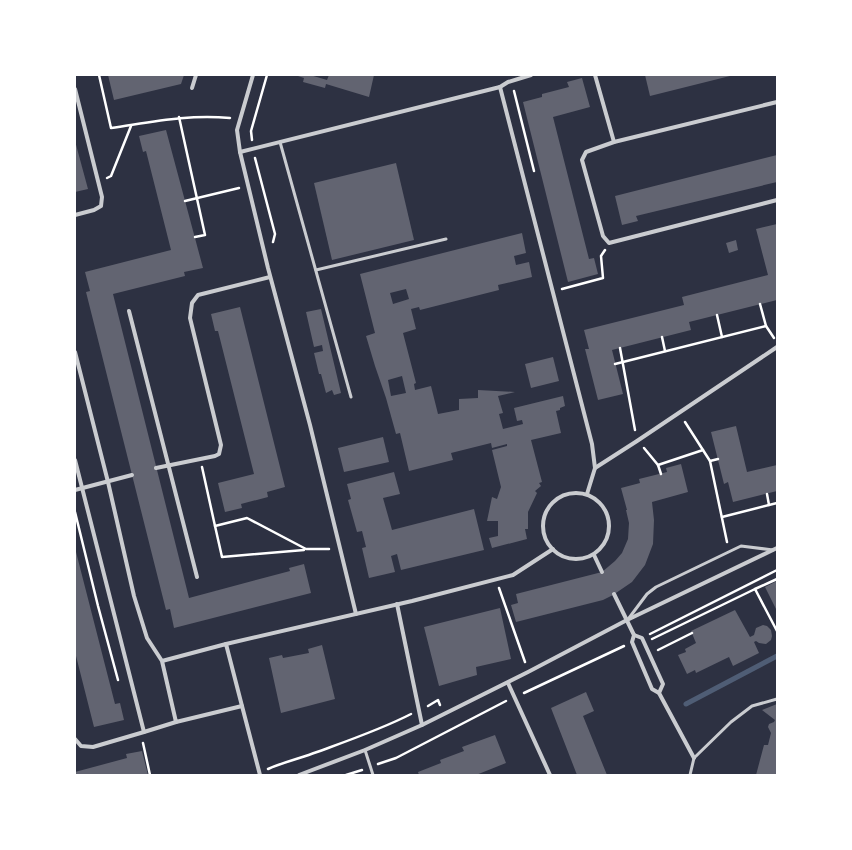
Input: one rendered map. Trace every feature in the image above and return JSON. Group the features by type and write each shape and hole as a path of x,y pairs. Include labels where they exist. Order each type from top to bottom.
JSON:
{"street":[{"path":"192,88 196,75"},
{"path":"253,75 237,130 240,152 270,277 310,426 356,614"},
{"path":"240,152 500,87 508,82 531,75"},
{"path":"594,75 614,142"},
{"path":"500,87 592,444 595,468 587,494"},
{"path":"75,89 102,197 101,206 94,210 75,215"},
{"path":"777,102 614,142 586,152 582,160 603,236 609,243 777,200"},
{"path":"156,468 219,454 221,445 190,318 192,303 198,294 270,277"},
{"path":"129,311 197,577"},
{"path":"595,468 777,347"},
{"path":"75,352 108,482 134,596 147,638 162,661 176,722"},
{"path":"75,460 142,732"},
{"path":"75,490 132,475"},
{"path":"576,493 587,494 596,499 604,507 610,528 607,538 602,547 594,554 583,559 572,559 562,556 553,549 547,540 544,530 544,519 548,508 555,500 565,495 576,493"},
{"path":"162,661 226,644 496,580 513,575 553,549"},
{"path":"300,775 365,750 422,725 627,620 775,549"},
{"path":"594,554 602,572"},
{"path":"614,594 634,635 632,642 652,689 659,693 694,758"},
{"path":"396,604 422,725"},
{"path":"634,635 642,638 663,684 659,693"},
{"path":"226,644 260,775"},
{"path":"508,682 548,774"},
{"path":"75,739 81,746 93,747 176,722 242,706"}],"lane":[{"path":"280,142 351,398"},
{"path":"316,270 446,239"},
{"path":"627,620 647,594 656,588 741,546 775,549"},
{"path":"690,775 694,758 731,722 752,706 777,699"},
{"path":"365,750 373,775"}],"path":[{"path":"99,75 111,128 178,117 214,116 240,119"},
{"path":"267,75 251,131 253,149 275,234 272,248"},
{"path":"178,117 205,234 195,237"},
{"path":"98,180 111,176 131,125"},
{"path":"186,201 196,197 248,186"},
{"path":"554,292 603,278 601,256 609,243"},
{"path":"760,304 766,326 777,342"},
{"path":"717,315 722,337"},
{"path":"615,364 766,326"},
{"path":"662,337 665,351"},
{"path":"620,348 637,441 658,465 661,474"},
{"path":"678,413 710,461 730,552"},
{"path":"658,465 703,450"},
{"path":"201,459 222,557 306,550 340,549"},
{"path":"710,461 718,459"},
{"path":"767,494 768,505"},
{"path":"722,516 777,503"},
{"path":"75,512 98,606 120,685"},
{"path":"215,526 247,518 306,550"},
{"path":"642,638 777,570"},
{"path":"644,643 777,579"},
{"path":"496,580 528,672"},
{"path":"755,589 777,631"},
{"path":"666,626 668,631"},
{"path":"649,654 692,633"},
{"path":"529,690 632,642"},
{"path":"274,767 340,743 419,710 438,700 451,729"},
{"path":"346,775 396,758 505,702"},
{"path":"142,732 150,775"}],"building":[{"path":"108,75 184,75 181,84 114,100"},
{"path":"295,75 310,75 327,80 329,75 374,75 369,97 326,84 325,88 303,82 304,78"},
{"path":"645,75 730,75 730,76 650,96"},
{"path":"582,78 590,107 553,117 589,259 594,258 598,274 568,282 523,102 542,97 542,94 569,87 567,82"},
{"path":"166,130 203,268 184,272 185,276 113,294 189,598 290,571 289,568 304,564 311,593 174,628 170,609 166,610 86,292 90,291 85,272 171,250 146,151 143,152 139,136"},
{"path":"75,141 88,189 75,192"},
{"path":"777,155 777,182 636,216 638,221 622,225 615,196"},
{"path":"396,163 414,240 332,260 314,183"},
{"path":"777,224 777,300 689,322 691,330 612,350 623,394 598,400 585,349 589,349 584,330 684,305 682,297 768,275 756,229"},
{"path":"522,233 526,253 514,256 516,265 529,262 532,277 498,285 499,290 420,310 419,307 411,309 416,329 403,333 416,383 414,384 415,390 431,386 438,414 459,410 459,399 478,398 478,390 515,392 498,396 503,413 499,414 503,429 523,424 522,420 517,421 514,408 563,396 565,406 556,411 561,433 531,440 542,482 539,483 541,486 535,491 537,493 528,512 528,529 525,529 527,539 492,548 489,538 498,536 498,521 487,521 492,497 497,499 501,487 492,450 507,446 507,444 492,448 491,443 451,453 453,460 409,471 400,433 396,434 366,336 375,333 360,274","holes":["406,289 409,299 393,304 390,293","402,376 406,393 391,396 388,380"]},
{"path":"736,240 738,250 729,253 726,243"},
{"path":"240,307 285,487 267,492 268,497 241,504 242,508 225,512 218,483 254,474 218,331 215,331 211,314"},
{"path":"321,309 341,393 334,395 332,390 326,393 321,374 319,374 314,353 323,351 322,345 314,347 306,312"},
{"path":"553,357 559,381 531,388 525,364"},
{"path":"736,426 747,472 777,465 777,491 733,502 728,482 724,484 711,432"},
{"path":"383,437 389,462 344,472 338,448"},
{"path":"681,464 688,492 652,502 654,520 653,544 645,565 632,582 603,600 516,622 511,605 518,603 516,594 602,572 615,561 622,553 628,539 629,523 621,488 640,483 639,479 667,472 666,468"},
{"path":"394,472 400,494 383,498 392,530 474,509 484,550 401,570 397,554 391,556 395,572 369,578 362,548 366,547 362,531 357,532 348,500 351,499 347,484"},
{"path":"75,548 115,704 120,703 124,720 94,727 75,652"},
{"path":"777,581 777,611 765,587"},
{"path":"500,608 511,659 476,667 477,675 439,686 424,627"},
{"path":"735,610 750,637 754,635 756,628 763,625 767,626 771,630 771,640 766,644 756,641 754,642 759,653 733,666 729,657 696,673 695,670 687,674 678,655 686,652 685,649 696,643 691,631"},
{"path":"322,645 335,699 281,713 269,658 282,655 283,658 309,653 308,649"},
{"path":"586,692 594,711 583,716 607,775 577,775 551,708"},
{"path":"777,704 777,775 756,775 764,745 768,745 771,733 768,727 769,724 775,720 762,710"},
{"path":"495,735 506,763 476,775 419,775 418,772 441,763 440,760 464,751 462,747"},
{"path":"142,751 148,775 75,775 75,772 127,758 126,754"}],"waterway":[{"path":"686,704 777,656"}]}
